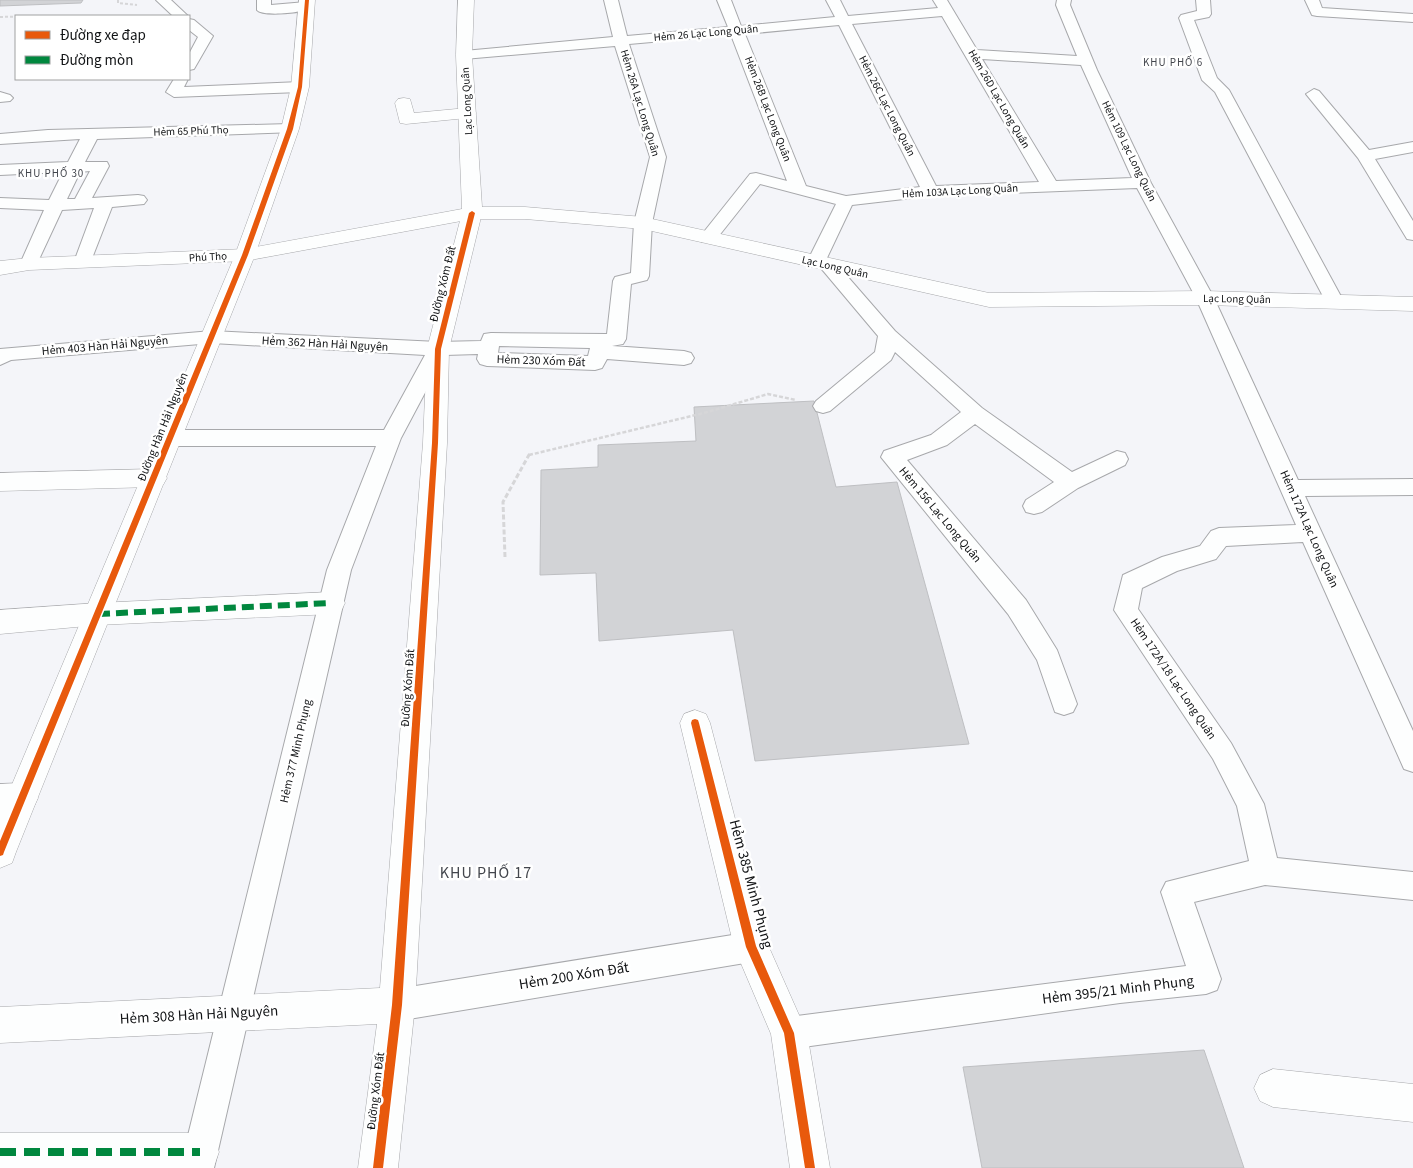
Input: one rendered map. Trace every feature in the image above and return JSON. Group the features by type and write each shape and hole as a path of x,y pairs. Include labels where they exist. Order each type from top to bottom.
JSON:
{"street":[{"name":"Lạc Long Quân","path":"466,0 464,54 472,212 643,222 822,264 989,300 1205,298 1413,304"},
{"name":"Đường Hàn Hải Nguyên","path":"0,852 11,798 98,614 245,255 290,128 300,87 307,3"},
{"path":"404,102 406,119 467,113"},
{"name":"Phú Thọ","path":"0,268 29,264 245,255 472,212"},
{"name":"Đường Xóm Đất","path":"378,1168 397,1005 436,443 438,349 472,212"},
{"path":"0,482 154,478"},
{"path":"0,622 98,614 331,603"},
{"name":"Hẻm 385 Minh Phụng","path":"695,723 751,947 789,1034 810,1168"},
{"name":"Hẻm 308 Hàn Hải Nguyên","path":"0,1025 397,1005"},
{"path":"1274,1088 1413,1103"},
{"path":"0,1152 198,1160"}],"lane":[{"path":"163,0 180,15"},
{"path":"264,0 264,10 307,3"},
{"name":"Hẻm 26A Lạc Long Quân","path":"600,347 616,339 622,281 640,276 643,222 658,158 621,41 611,0"},
{"name":"Hẻm 26B Lạc Long Quân","path":"724,0 799,189"},
{"name":"Hẻm 26C Lạc Long Quân","path":"832,0 930,191"},
{"name":"Hẻm 109 Lạc Long Quân","path":"1064,0 1064,5 1086,61 1143,183 1205,298"},
{"path":"1203,0 1204,14 1186,18 1210,80 1221,90 1335,302"},
{"path":"1312,0 1317,12 1413,18"},
{"name":"Hẻm 26 Lạc Long Quân","path":"464,54 843,20 944,6"},
{"name":"Hẻm 26D Lạc Long Quân","path":"944,6 1050,186"},
{"path":"190,23 206,36 190,64"},
{"path":"972,54 1086,61"},
{"path":"180,80 174,92 300,87"},
{"path":"1314,94 1364,156 1413,236"},
{"name":"Hẻm 65 Phú Thọ","path":"2,138 290,128"},
{"path":"29,264 91,134"},
{"path":"1364,156 1413,147"},
{"path":"0,170 102,166 82,203"},
{"path":"708,238 756,178 846,201 822,264 888,335 975,413 1070,482"},
{"name":"Hẻm 103A Lạc Long Quân","path":"846,201 930,191 1143,183"},
{"path":"0,203 56,205 138,200"},
{"path":"83,262 105,202"},
{"name":"Hẻm 172A Lạc Long Quân","path":"1205,298 1413,760"},
{"path":"823,406 884,355 888,335"},
{"name":"Hẻm 362 Hàn Hải Nguyên","path":"212,337 438,349"},
{"name":"Hẻm 403 Hàn Hải Nguyên","path":"0,358 6,354 212,337"},
{"name":"Hẻm 230 Xóm Đất","path":"438,349 488,347 491,339 600,347 684,358"},
{"name":"Hẻm 377 Minh Phụng","path":"198,1160 339,570 390,438 438,349"},
{"name":"Hẻm 156 Lạc Long Quân","path":"975,413 939,440 892,457 1017,607 1048,657 1064,704"},
{"path":"170,438 390,438"},
{"path":"1034,506 1070,482 1117,459"},
{"path":"1291,488 1413,487"},
{"name":"Hẻm 172A/18 Lạc Long Quân","path":"1265,871 1250,804 1222,752 1126,610 1131,582 1170,564 1208,553 1219,537 1311,533"},
{"name":"Hẻm 395/21 Minh Phụng","path":"789,1034 1120,988 1206,979 1176,892 1265,871 1413,886"},
{"name":"Hẻm 200 Xóm Đất","path":"397,1005 751,947"}],"path":[{"path":"0,17 15,17"},
{"path":"505,556 503,502 530,453 704,413 768,394 823,406"}],"building":[{"path":"0,0 83,0 81,3 0,6"},
{"path":"814,401 836,487 897,482 969,744 755,761 733,630 599,641 596,573 540,575 541,470 598,467 598,445 696,441 694,407"},
{"path":"1204,1050 1244,1168 982,1168 963,1067"}],"marked path":[{"path":"98,614 331,603"},
{"path":"0,1152 200,1152"}],"cycle path":[{"path":"0,852 245,255 290,129 300,87 307,0"},
{"path":"378,1168 397,1005 435,443 438,349 472,213"},
{"path":"695,723 751,947 789,1033 810,1168"}],"district":[{"name":"KHU PHỐ 6","path":"1173,62"},
{"name":"KHU PHỐ 30","path":"51,173"},
{"name":"KHU PHỐ 17","path":"486,873"}]}
